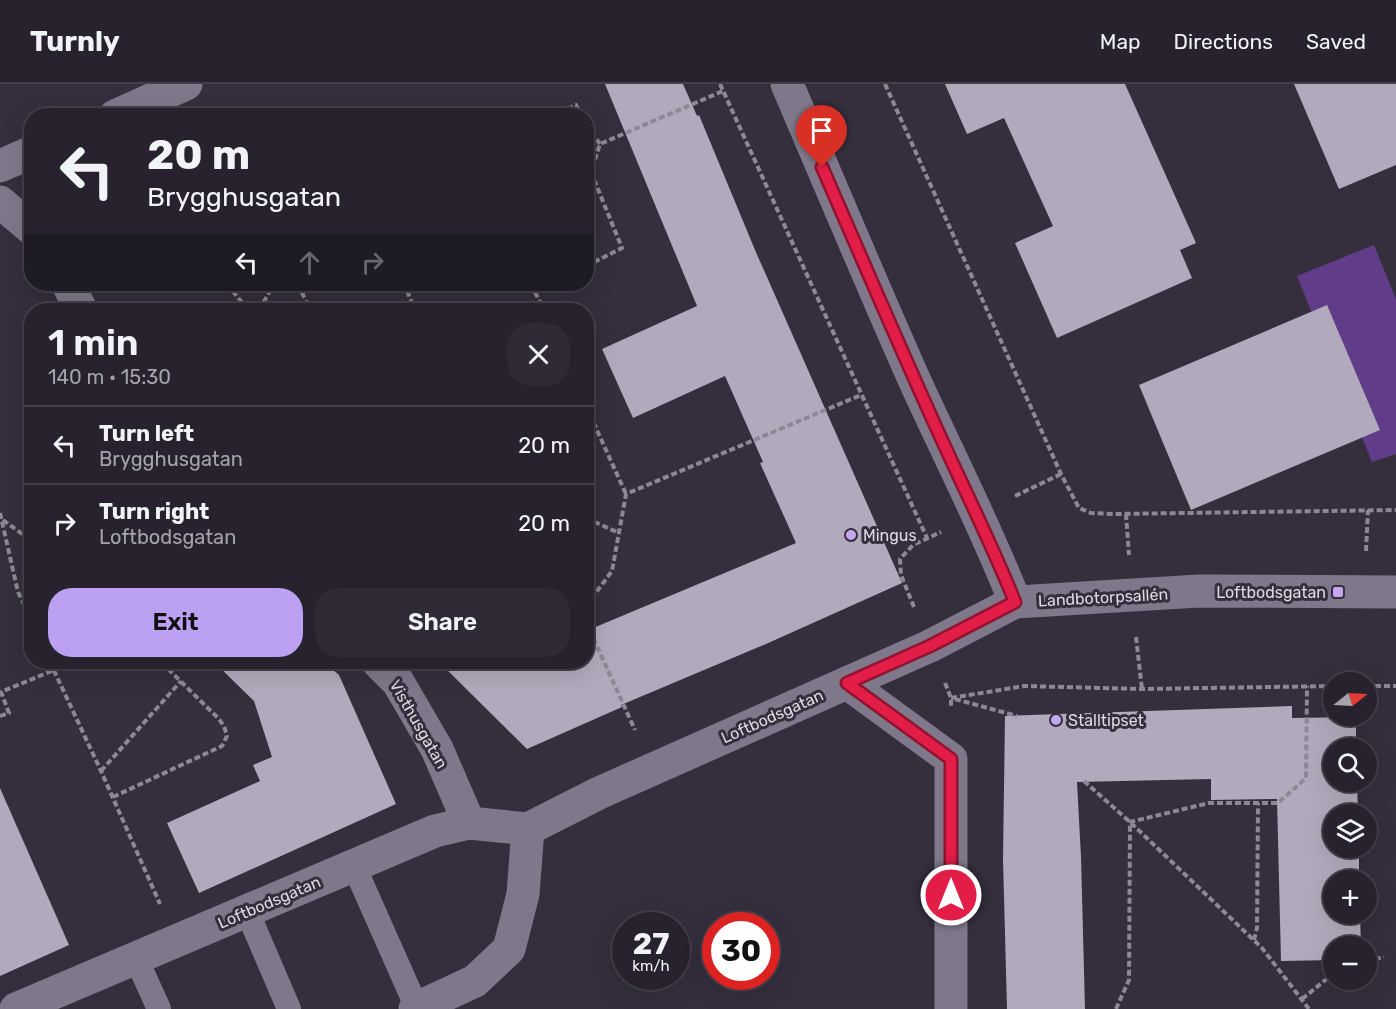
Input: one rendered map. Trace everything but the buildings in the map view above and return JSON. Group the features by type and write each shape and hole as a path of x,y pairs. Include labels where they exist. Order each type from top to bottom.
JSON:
{"street":[{"path":"133,108 186,84"},
{"name":"Landbotorpsallén","path":"787,84 912,374 993,547 1015,602 1199,591 1396,592"},
{"path":"0,166 24,156"},
{"path":"0,202 24,222"},
{"name":"Loftbodsgatan","path":"16,1009 435,831 469,823 528,829 598,793 930,646 1015,602"},
{"name":"Visthusgatan","path":"385,669 398,682 437,749 469,823"},
{"path":"847,683 951,759 951,1009"},
{"path":"416,1009 475,981 509,949 522,894 528,829"}],"lane":[{"path":"354,866 416,1009"},
{"path":"247,911 289,1009"},
{"path":"136,958 159,1009"}],"path":[{"path":"720,84 927,538"},
{"path":"885,84 1061,474 1079,508 1091,513 1115,514 1396,510"},
{"path":"594,163 600,144 723,92"},
{"path":"594,136 600,144"},
{"path":"594,179 622,248 594,262"},
{"path":"233,291 242,303"},
{"path":"407,291 412,303"},
{"path":"535,292 540,303"},
{"path":"626,494 861,395"},
{"path":"594,424 626,494 612,571 594,595"},
{"path":"1366,554 1368,510"},
{"path":"0,513 18,592 24,604"},
{"path":"3,519 24,535"},
{"path":"594,522 619,534"},
{"path":"594,640 652,769"},
{"path":"113,797 222,746 227,736 218,718 168,669"},
{"path":"0,716 9,713 1,692 54,670 176,941"},
{"path":"101,771 181,681"},
{"path":"1017,716 951,698 1024,686 1142,689 1323,686"},
{"path":"1377,686 1396,686"},
{"path":"1130,822 1209,802 1278,803 1306,778 1307,687"},
{"path":"1084,781 1254,940 1309,1009"},
{"path":"1254,940 1257,928 1258,803"},
{"path":"1116,1009 1129,980 1130,822"},
{"path":"1377,959 1384,957"},
{"path":"1302,1000 1323,982"}],"shaded area":[{"path":"1374,245 1396,299 1396,454 1372,462 1297,276"}],"place":[{"name":"Mingus","path":"851,535"},
{"name":"Loftbodsgatan","path":"1338,592"},
{"name":"Stalltipset","path":"1056,720"}],"route":[{"path":"822,167 912,374 993,547 1015,602 930,646 847,683 951,759 951,895"}]}
